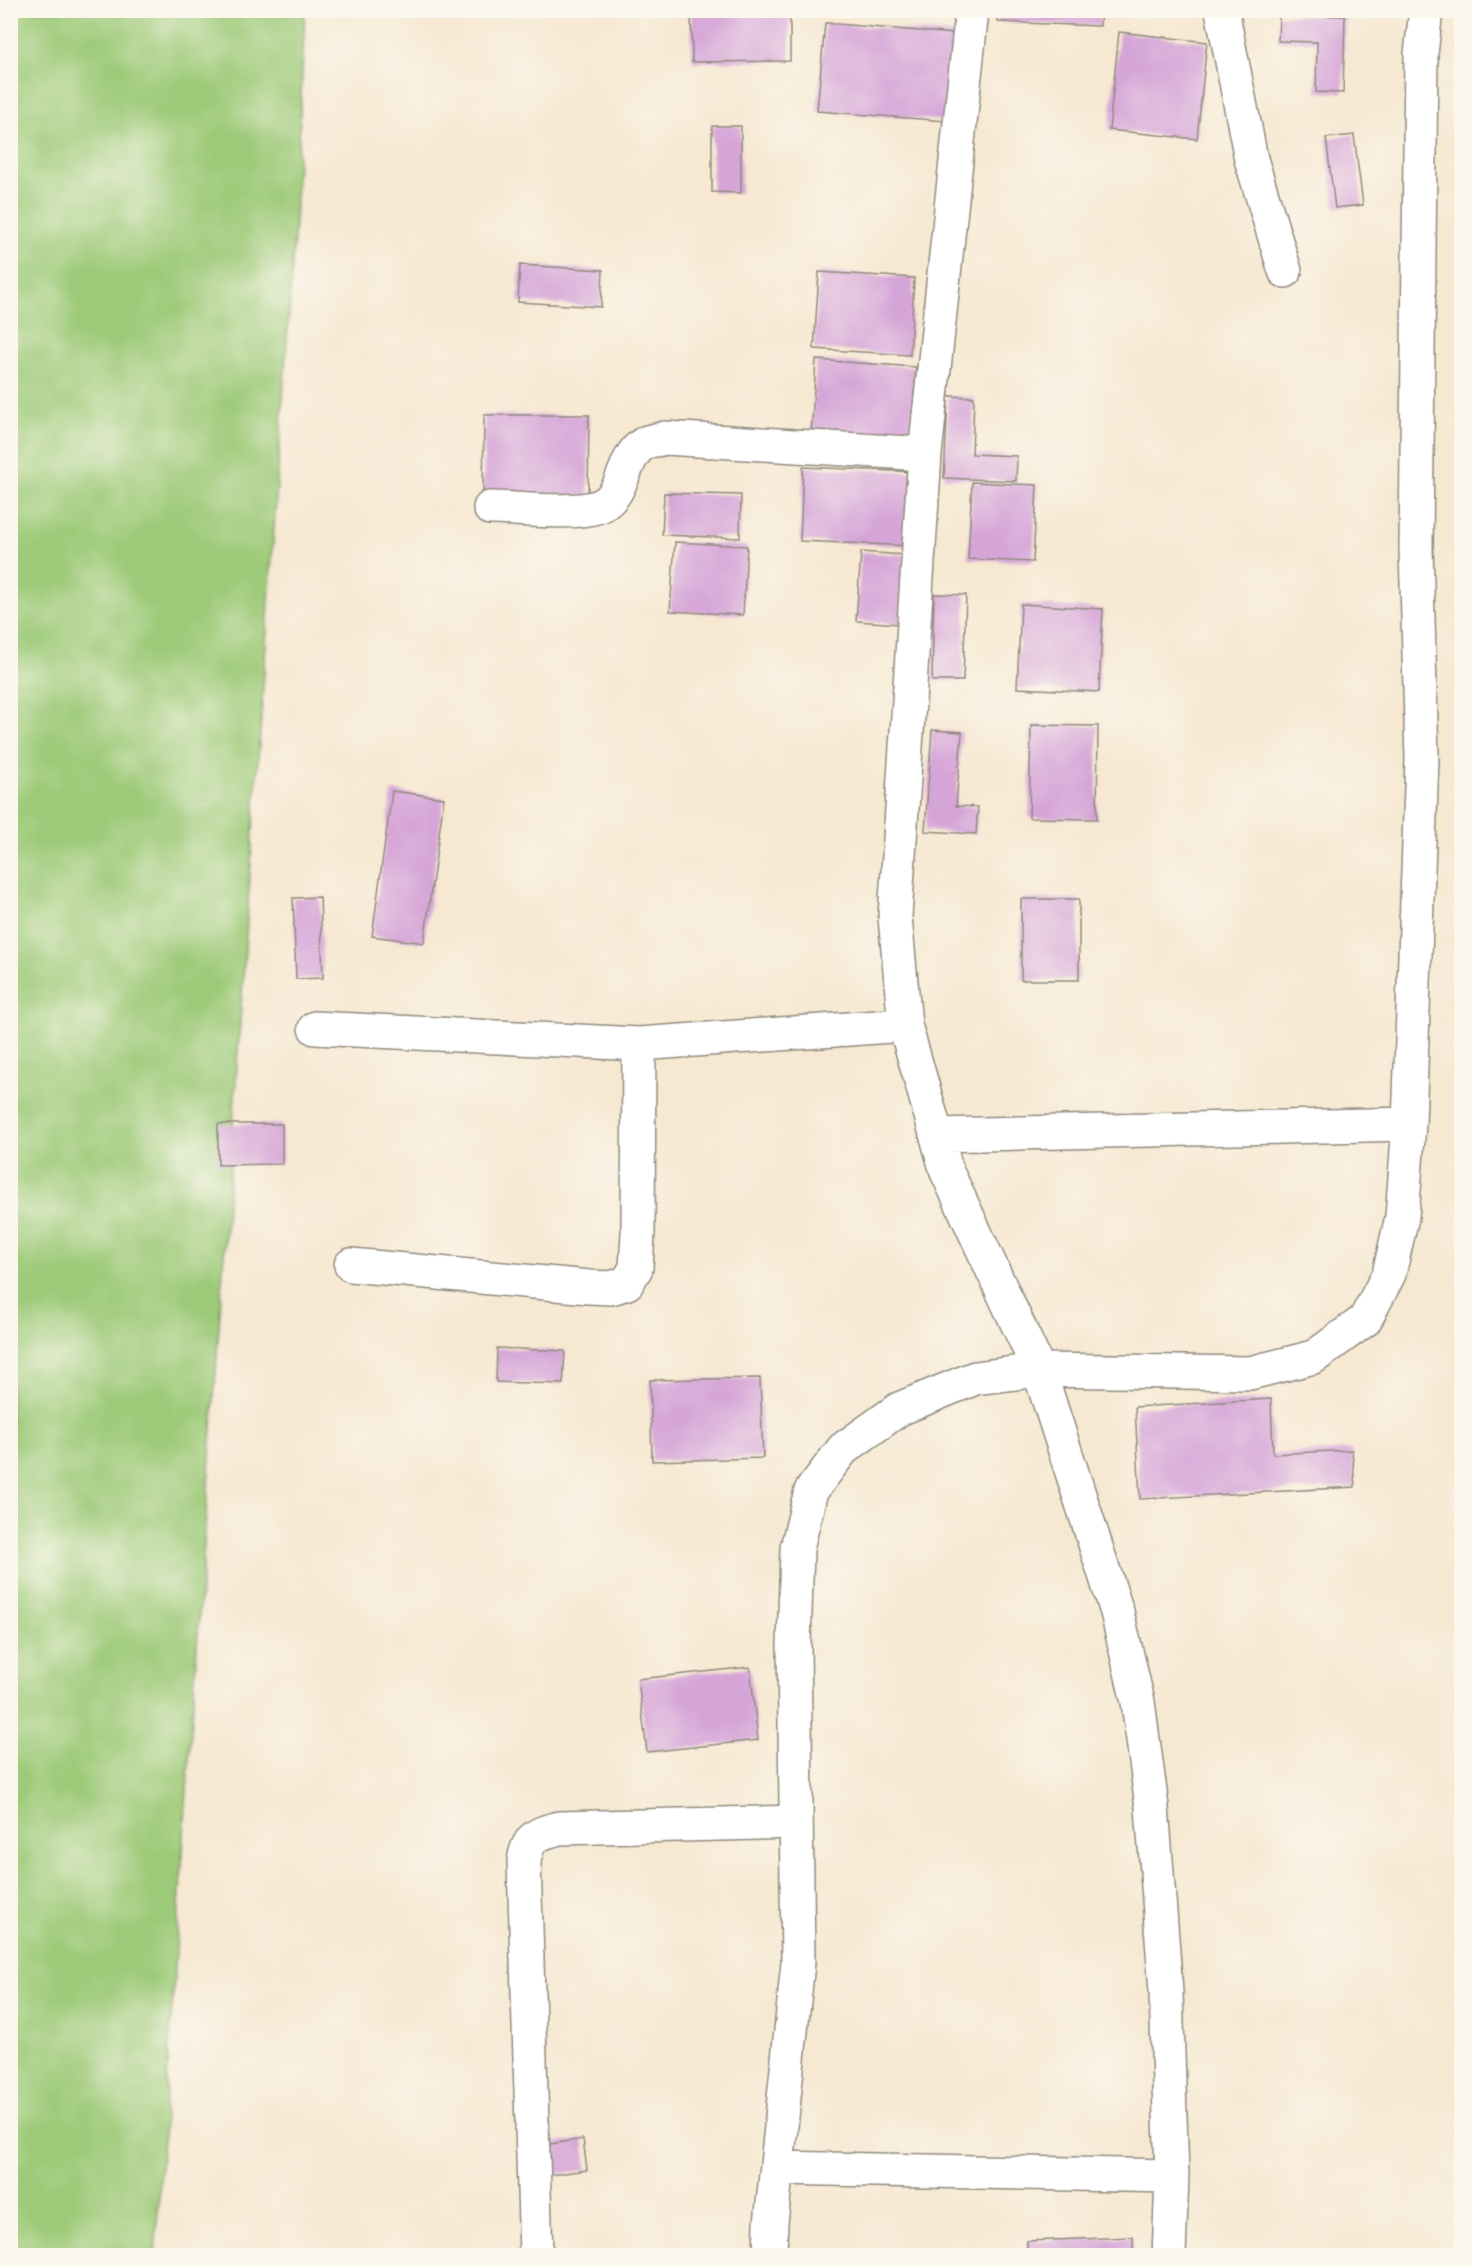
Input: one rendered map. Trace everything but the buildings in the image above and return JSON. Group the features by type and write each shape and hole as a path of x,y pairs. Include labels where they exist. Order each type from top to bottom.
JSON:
{"street":[{"path":"972,10 925,454 895,917 906,1025 947,1172 1039,1370 1117,1612 1138,1702 1152,1807 1166,1990 1172,2176 1169,2256"},
{"path":"1222,10 1251,159 1285,271"},
{"path":"770,2256 798,1963 794,1645 797,1548 811,1491 843,1449 899,1409 975,1378 1039,1370 1250,1373 1314,1357 1365,1320 1389,1274 1402,1217 1409,1124 1422,759 1416,548 1421,54 1426,10"},
{"path":"490,508 586,509 603,504 618,488 634,454 646,443 665,438 925,454"},
{"path":"315,1028 639,1044 906,1025"},
{"path":"351,1265 589,1287 611,1288 627,1283 636,1268 639,1044"},
{"path":"937,1135 1409,1124"},
{"path":"536,2256 524,1861 527,1845 540,1833 559,1828 796,1822"},
{"path":"777,2168 1172,2176"}],"green space":[{"path":"11,11 305,11 295,223 155,2255 11,2256"}]}
